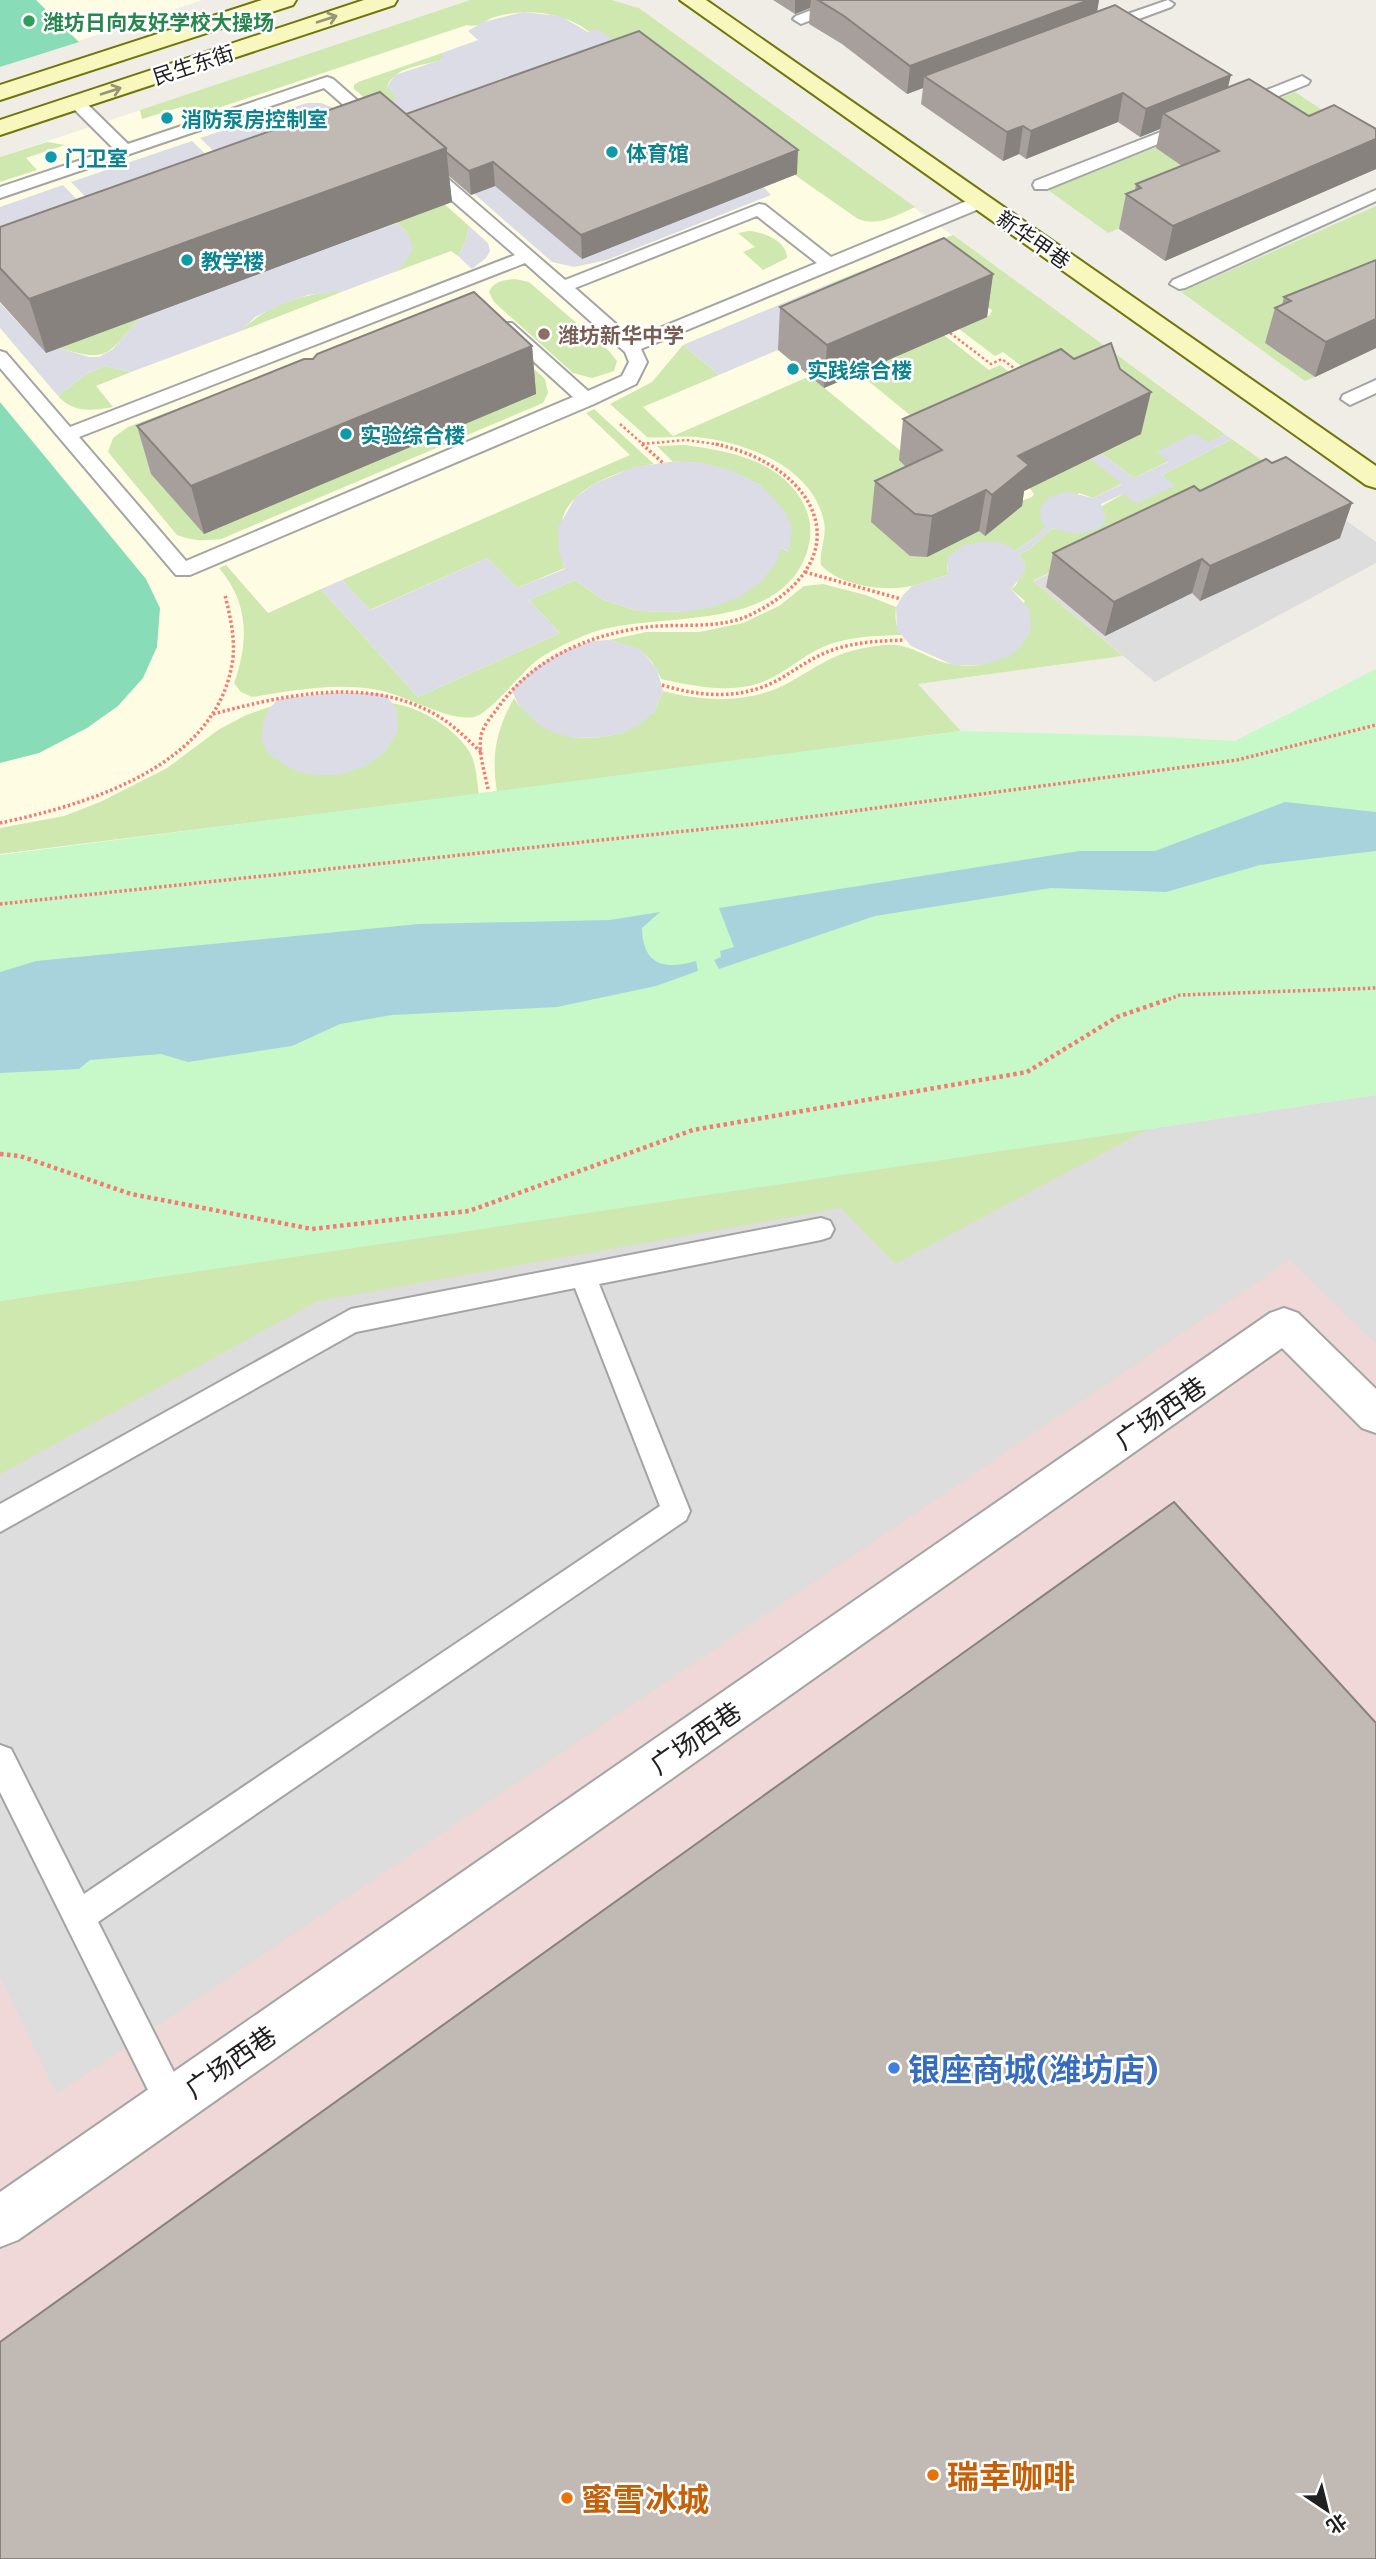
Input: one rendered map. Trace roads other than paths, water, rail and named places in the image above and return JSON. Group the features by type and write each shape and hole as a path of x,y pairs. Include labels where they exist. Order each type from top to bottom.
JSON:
{"street":[{"name":"民生东街","path":"0,93 285,0"},
{"name":"民生东街","path":"0,128 386,0"},
{"name":"新华甲巷","path":"691,0 1376,478"},
{"name":"广场西巷","path":"0,2222 1284,1325 1376,1415"}],"lane":[{"path":"801,19 852,0"},
{"path":"1091,32 1166,4"},
{"path":"1228,111 1302,81"},
{"path":"0,193 327,82 390,137"},
{"path":"77,103 124,150"},
{"path":"1041,185 1203,121"},
{"path":"0,357 183,570 625,384 634,375 638,362 630,347 411,156"},
{"path":"1180,284 1376,195"},
{"path":"630,347 980,202"},
{"path":"563,287 759,209 829,264"},
{"path":"67,435 527,256"},
{"path":"458,283 589,399"},
{"path":"271,356 288,374"},
{"path":"1350,399 1376,386"},
{"path":"0,1519 351,1321 821,1228"},
{"path":"79,1916 676,1511 583,1276"},
{"path":"0,1760 172,2102"}],"water":[{"path":"1285,802 1376,812 1376,851 1260,865 1166,892 1051,888 875,916 719,969 714,960 721,957 720,951 734,947 719,908 1079,851 1155,851"},
{"path":"660,912 642,928 643,941 651,958 666,965 696,961 698,971 656,986 557,1007 392,1015 340,1024 292,1046 188,1062 161,1054 90,1060 79,1069 0,1073 0,972 36,961 419,924 610,920"}],"place":[{"name":"潍坊日向友好学校大操场","path":"29,21"},
{"name":"消防泵房控制室","path":"167,118"},
{"name":"体育馆","path":"612,152"},
{"name":"门卫室","path":"51,157"},
{"name":"教学楼","path":"187,260"},
{"name":"潍坊新华中学","path":"544,334"},
{"name":"实践综合楼","path":"793,369"},
{"name":"实验综合楼","path":"346,434"},
{"name":"银座商城(潍坊店)","path":"894,2068"},
{"name":"瑞幸咖啡","path":"933,2475"},
{"name":"蜜雪冰城","path":"567,2498"}]}
